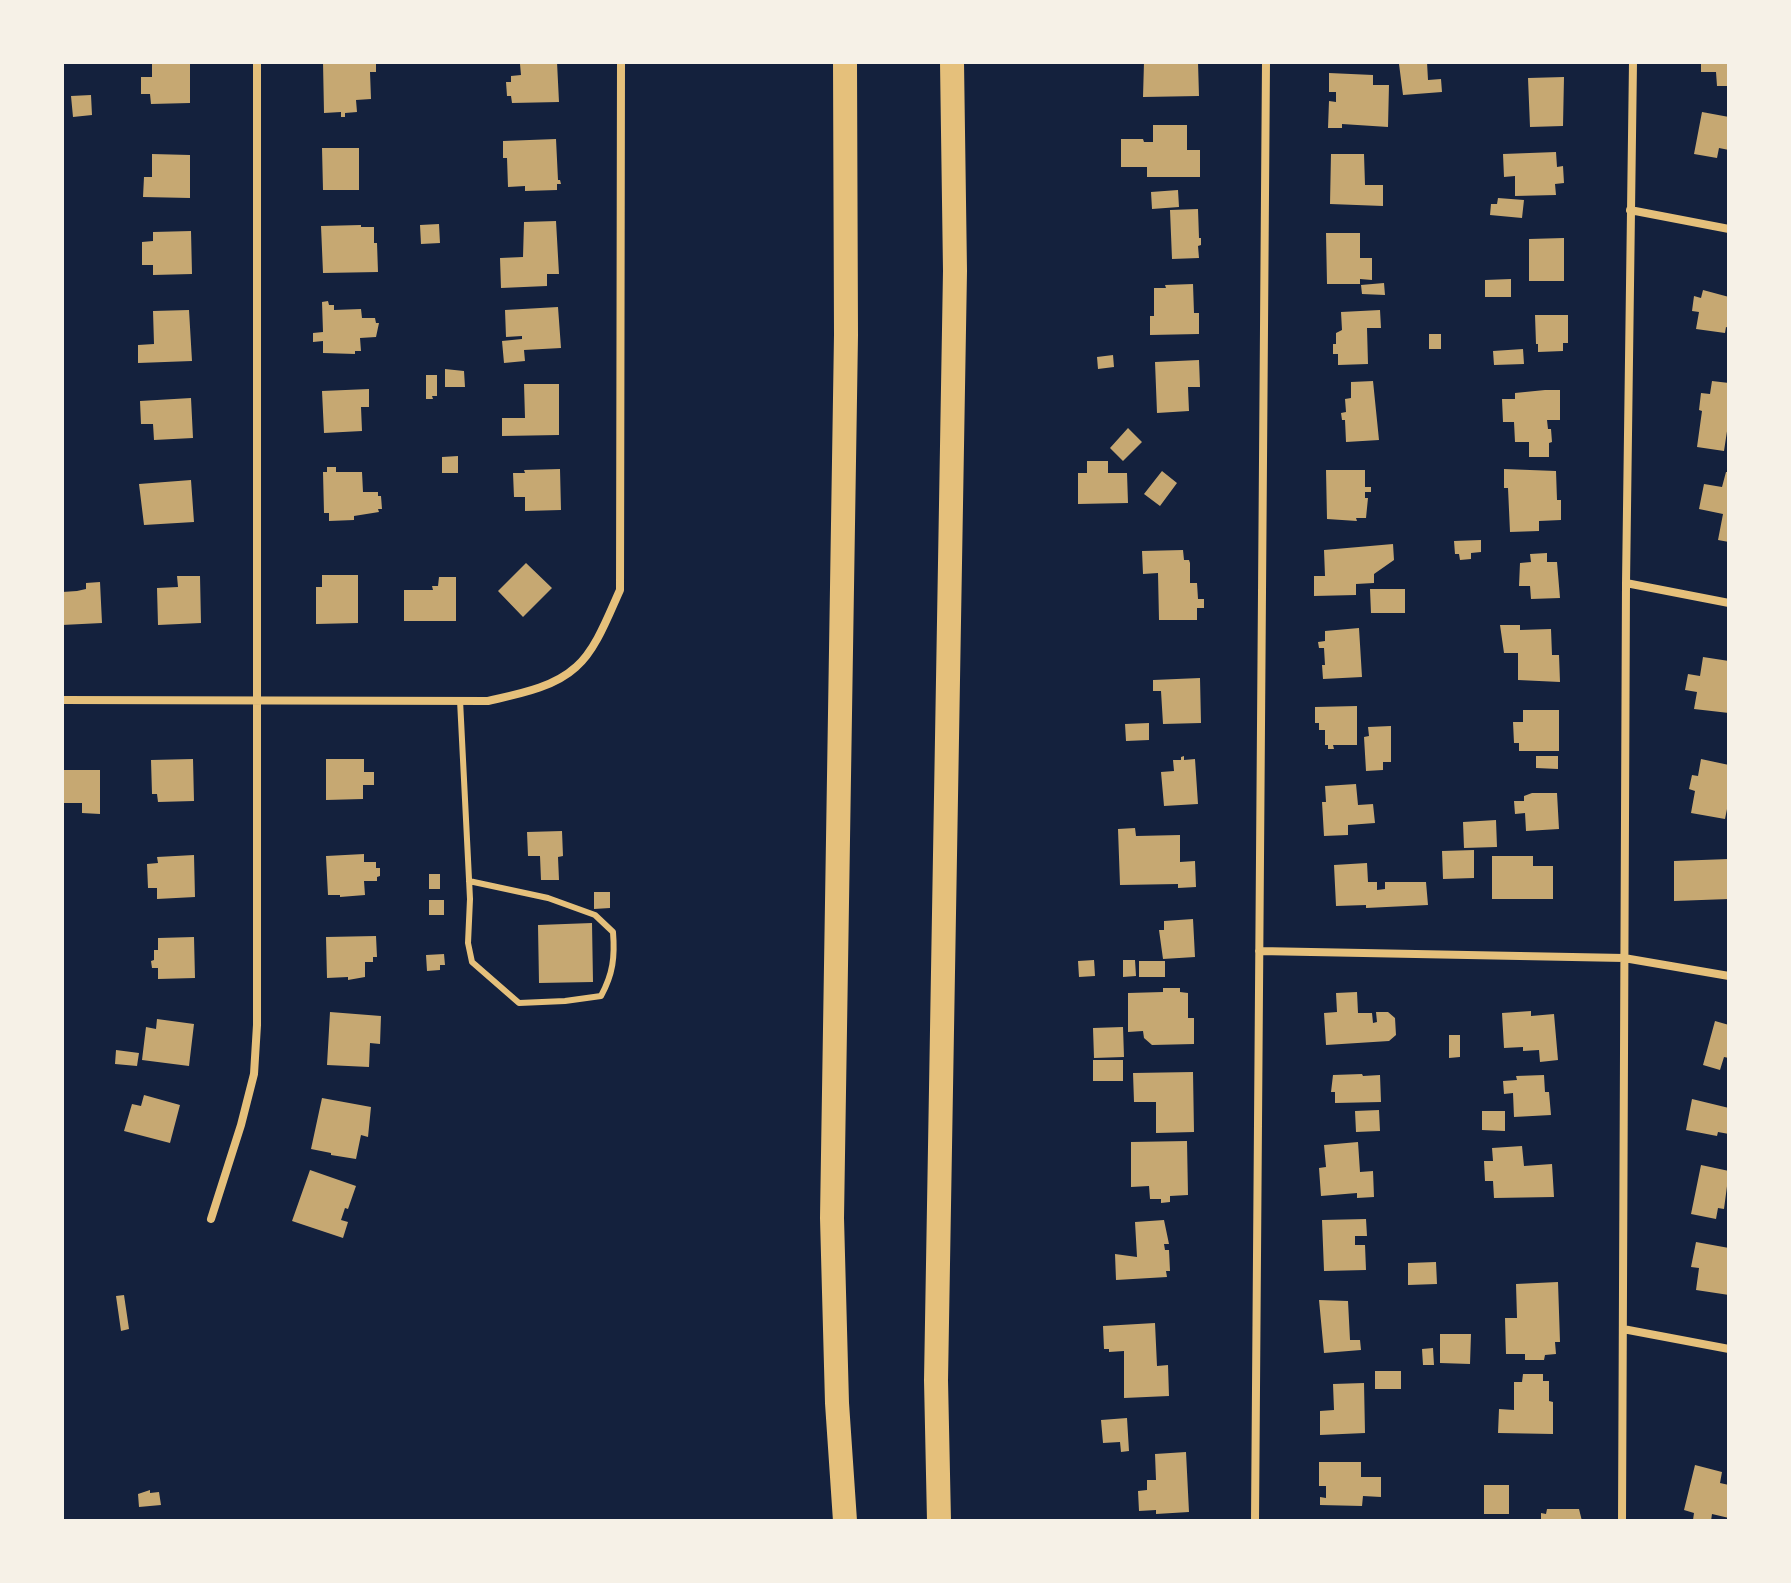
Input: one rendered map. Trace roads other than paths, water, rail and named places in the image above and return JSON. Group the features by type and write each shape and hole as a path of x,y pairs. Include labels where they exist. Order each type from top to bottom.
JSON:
{"highway":[{"path":"845,62 845,405 832,1153 836,1388 845,1521"},
{"path":"939,1521 936,1380 955,271 952,62"}],"street":[{"path":"211,1219 254,1074 257,1025 257,62"},
{"path":"62,700 488,701 538,689 577,667 602,631 620,590 621,62"},
{"path":"1255,1521 1266,62"},
{"path":"1622,1521 1626,583 1633,62"},
{"path":"1630,210 1729,229"},
{"path":"1626,583 1729,603"},
{"path":"1259,951 1624,958 1729,976"},
{"path":"1623,1329 1729,1349"}],"lane":[{"path":"460,700 469,881 468,943 472,962 519,1003 601,996 611,977 615,959 613,932 595,915 548,898 469,881"}]}
